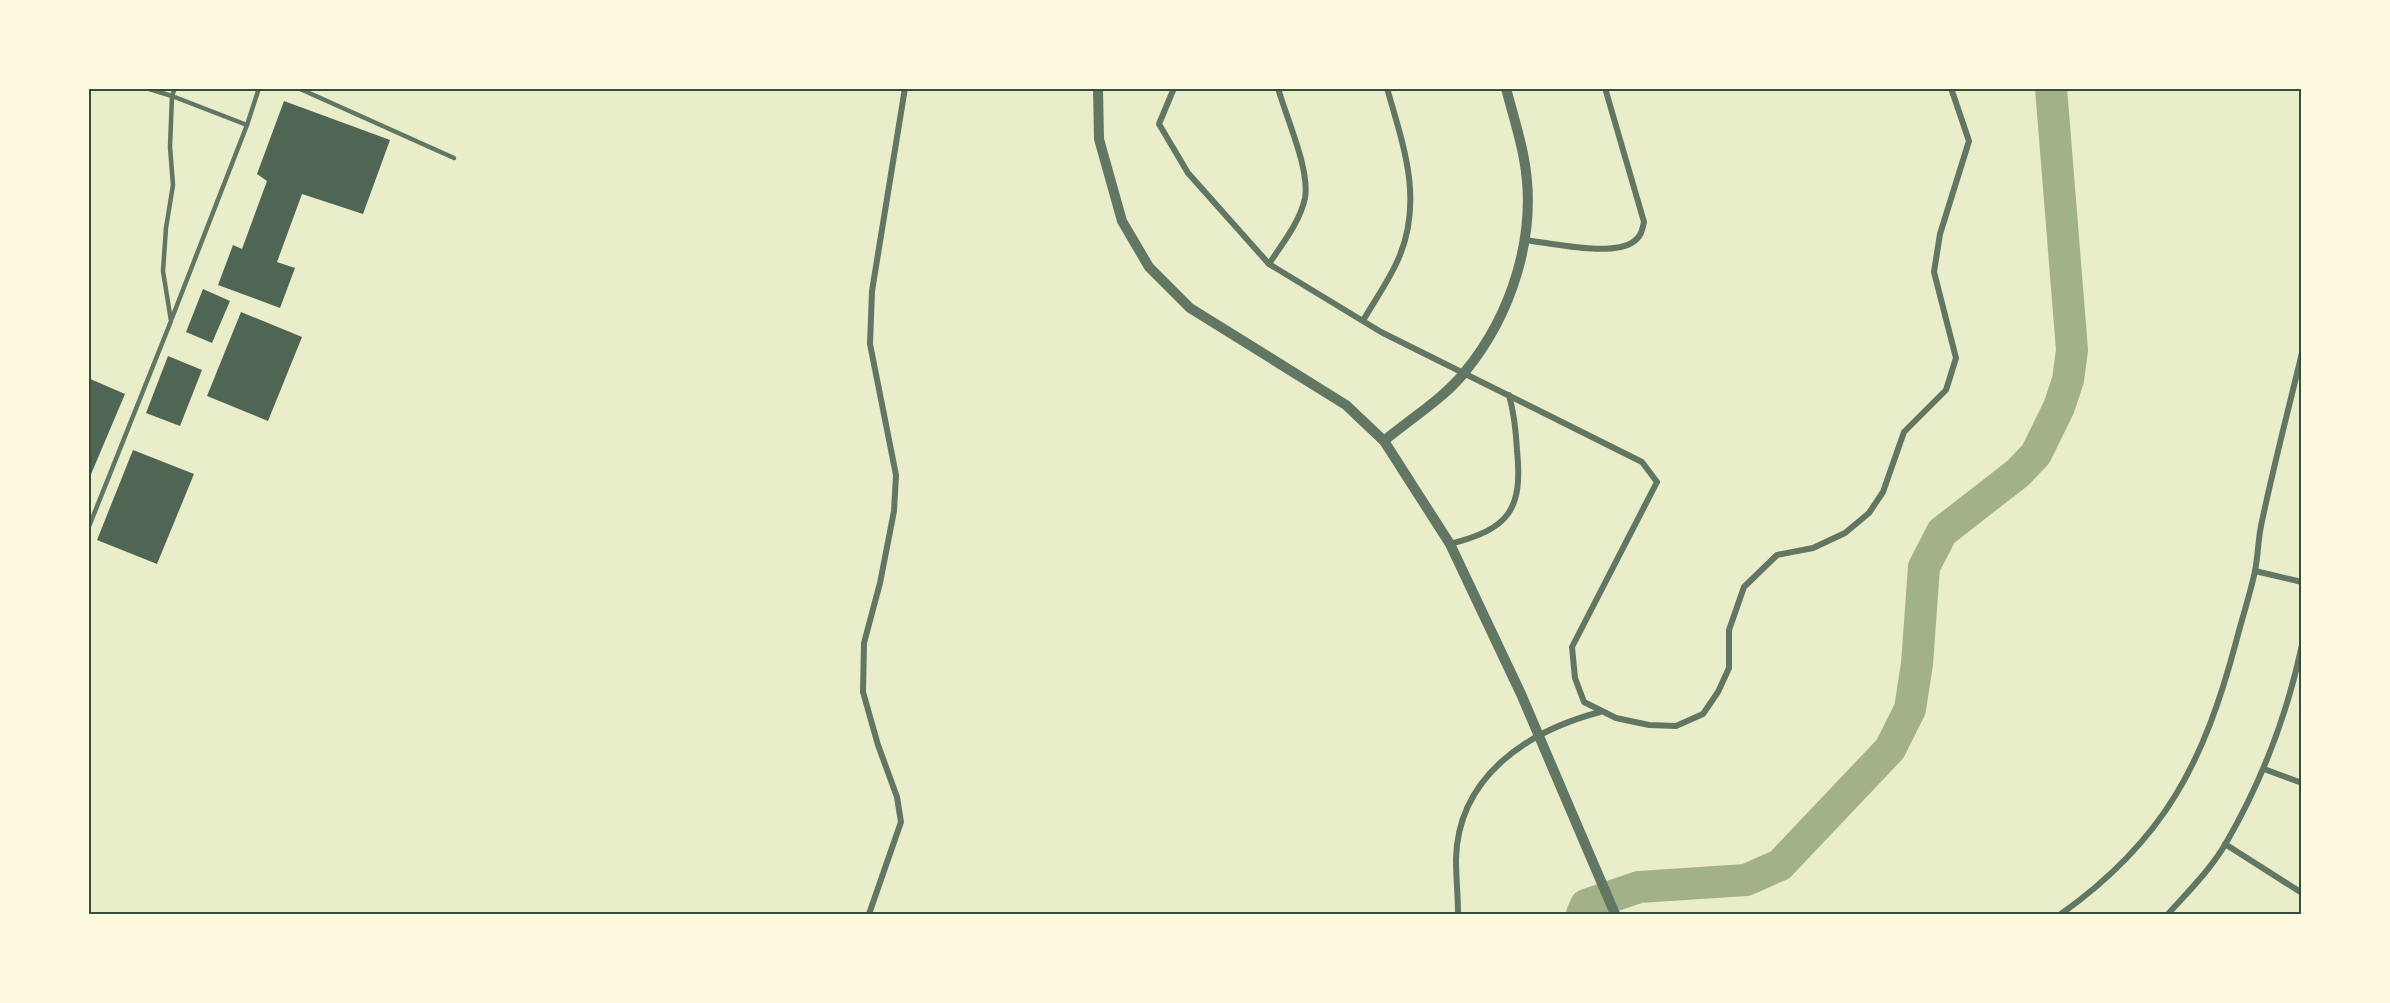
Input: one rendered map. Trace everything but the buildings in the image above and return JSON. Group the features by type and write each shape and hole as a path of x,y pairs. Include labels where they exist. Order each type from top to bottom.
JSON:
{"street":[{"path":"869,915 901,822 897,797 878,745 863,692 864,643 880,583 894,511 896,475 870,344 872,291 905,88"},
{"path":"1098,88 1099,139 1122,221 1149,267 1190,308 1346,405 1384,441 1450,544 1521,694 1615,915"},
{"path":"1174,88 1159,124 1188,173 1269,264 1364,319 1381,332 1642,462 1657,482 1572,647 1575,678 1584,702 1600,712 1649,725 1676,726 1703,714 1718,692 1729,668 1729,630 1744,587 1777,555 1813,548 1845,533 1869,513 1883,492 1904,432 1946,390 1956,358 1934,272 1940,234 1969,141 1951,88"},
{"path":"1269,264 1291,231 1305,198 1300,165 1278,88"},
{"path":"1364,319 1401,253 1411,198 1410,170 1387,88"},
{"path":"1384,441 1465,372 1500,317 1517,280 1525,240 1528,193 1524,160 1506,88"},
{"path":"1525,240 1581,248 1618,248 1631,244 1642,235 1644,222 1605,88"},
{"path":"2061,915 2114,873 2136,850 2187,779 2219,703 2255,571 2261,527 2301,353"},
{"path":"1450,544 1471,539 1505,519 1516,502 1519,473 1509,395"},
{"path":"2255,571 2301,582"},
{"path":"2168,915 2226,844 2264,769 2298,680 2301,645"},
{"path":"1458,915 1456,858 1464,813 1491,769 1522,744 1576,718 1600,712"},
{"path":"2264,769 2301,783"},
{"path":"2226,844 2301,892"}],"lane":[{"path":"146,88 248,125"},
{"path":"171,321 163,271 166,228 173,185 170,147 172,96 175,88"},
{"path":"88,530 248,125 259,88"},
{"path":"298,88 454,158"}],"waterway":[{"path":"1582,914 1586,905 1639,887 1746,880 1780,865 1890,749 1910,709 1917,664 1924,567 1942,532 2018,473 2036,454 2059,407 2068,380 2072,350 2051,88"}]}
